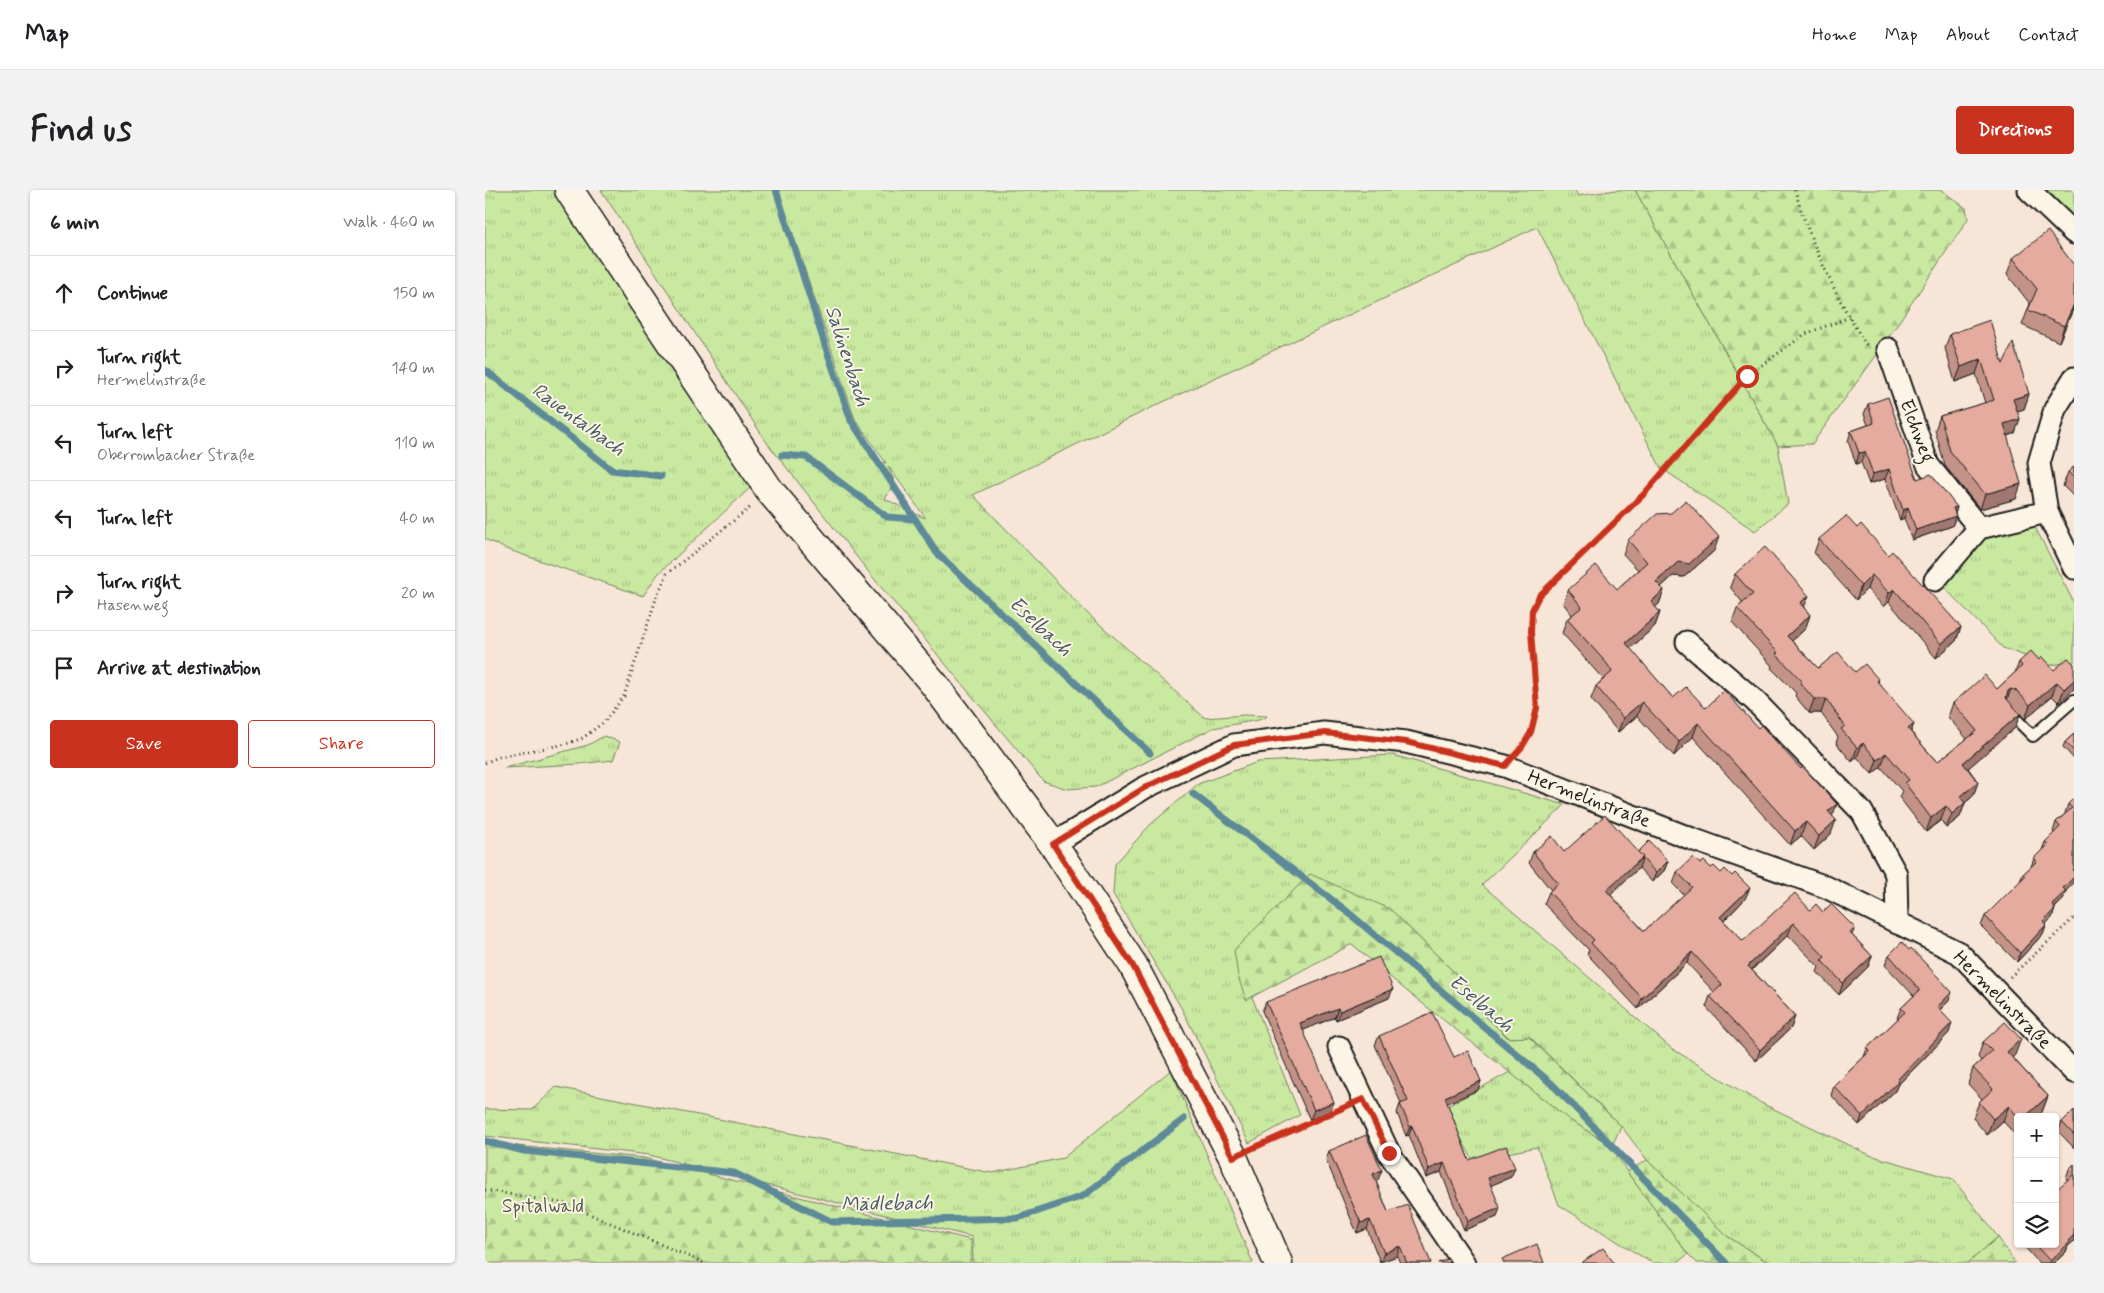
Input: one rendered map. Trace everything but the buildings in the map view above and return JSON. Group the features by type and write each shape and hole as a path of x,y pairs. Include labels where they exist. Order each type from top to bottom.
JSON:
{"street":[{"path":"569,190 770,491 934,684 1053,844 1133,966 1233,1157 1278,1263"},
{"path":"2029,190 2074,233"},
{"name":"Elchweg","path":"1888,349 1928,465 1979,528"},
{"path":"2074,378 2055,409 2039,463 2047,512 2074,568"},
{"path":"1935,580 1979,528 2047,512"},
{"path":"1687,642 1754,700 1862,812 1896,874 1897,923"},
{"name":"Hermelinstraße","path":"1053,844 1144,788 1234,745 1325,733 1406,742 1505,766 1692,839 1826,887 1959,953 2074,1072"},
{"path":"1339,1047 1389,1153 1464,1263"}],"lane":[{"path":"2007,710 2033,736 2074,700"}],"path":[{"path":"1795,190 1817,251 1866,345 1875,354 1888,349"},
{"path":"1505,766 1522,747 1531,732 1537,708 1531,632 1532,610 1539,596 1643,495 1747,376 1805,334 1850,317"},
{"path":"485,763 498,757 567,744 583,738 605,720 624,696 657,596 667,574 770,491"},
{"path":"1995,991 2074,918"},
{"path":"1233,1157 1363,1099"},
{"path":"485,1190 566,1204 704,1263"}],"green space":[{"path":"485,190 556,190 752,486 658,574 643,596 506,549 485,539"},
{"path":"601,190 776,190 851,420 873,461 886,463 855,419 778,190 1575,190 1578,196 1616,190 1635,190 1778,446 1788,504 1755,531 1661,468 1537,227 1161,403 973,495 1087,613 1205,718 1245,715 1267,716 1264,719 1213,728 1096,787 1067,789 1043,781 871,575 768,444","holes":["888,466 925,517 885,499 895,483"]},
{"path":"1635,190 1941,190 1966,208 1968,219 1878,353 1812,444 1778,446"},
{"path":"2042,190 2074,190 2074,218"},
{"path":"2034,525 2074,603 2074,662 2050,665 2003,648 1942,585 1987,537"},
{"path":"604,736 620,742 613,760 580,764 504,768 588,745"},
{"path":"1393,755 1565,805 1482,885 1671,1048 1757,1101 1870,1155 1953,1179 1998,1237 1968,1263 1769,1263 1727,1236 1676,1189 1647,1160 1621,1126 1530,1037 1509,1038 1472,1003 1469,987 1390,909 1252,997 1300,1115 1249,1143 1182,1009 1113,894 1115,864 1150,825 1198,784 1258,762"},
{"path":"1310,874 1390,909 1469,987 1472,1003 1508,1038 1529,1037 1621,1126 1612,1146 1570,1120 1403,988 1352,944 1246,1000 1238,976 1234,950"},
{"path":"1171,1070 1253,1263 973,1263 972,1237 649,1155 485,1136 485,1109 532,1110 556,1087 992,1173 1063,1158"},
{"path":"1510,1072 1570,1120 1612,1146 1627,1172 1688,1254 1677,1263 1652,1263 1559,1205 1537,1147 1473,1160 1444,1108"},
{"name":"Spitalwald","path":"485,1143 644,1158 971,1240 971,1263 485,1263"},
{"path":"1647,1160 1727,1236 1769,1263 1697,1263 1688,1254 1627,1172"},
{"path":"1998,1237 2015,1263 1968,1263"}],"waterway":[{"name":"Salinenbach","path":"776,190 851,420 937,553 1150,753"},
{"name":"Rauentalbach","path":"485,370 612,470 661,476"},
{"name":"Rauentalbach","path":"782,455 806,457 887,517 915,519"},
{"name":"Eselbach","path":"1193,794 1344,909 1552,1084 1726,1263"},
{"name":"Mädlebach","path":"485,1141 524,1151 734,1173 832,1222 1018,1218 1083,1196 1184,1119"}],"route":[{"path":"1389,1153 1363,1099 1233,1157 1133,966 1053,844 1144,788 1234,745 1325,733 1406,742 1505,766 1522,747 1531,732 1537,708 1531,632 1532,610 1539,596 1643,495 1747,376"}]}
